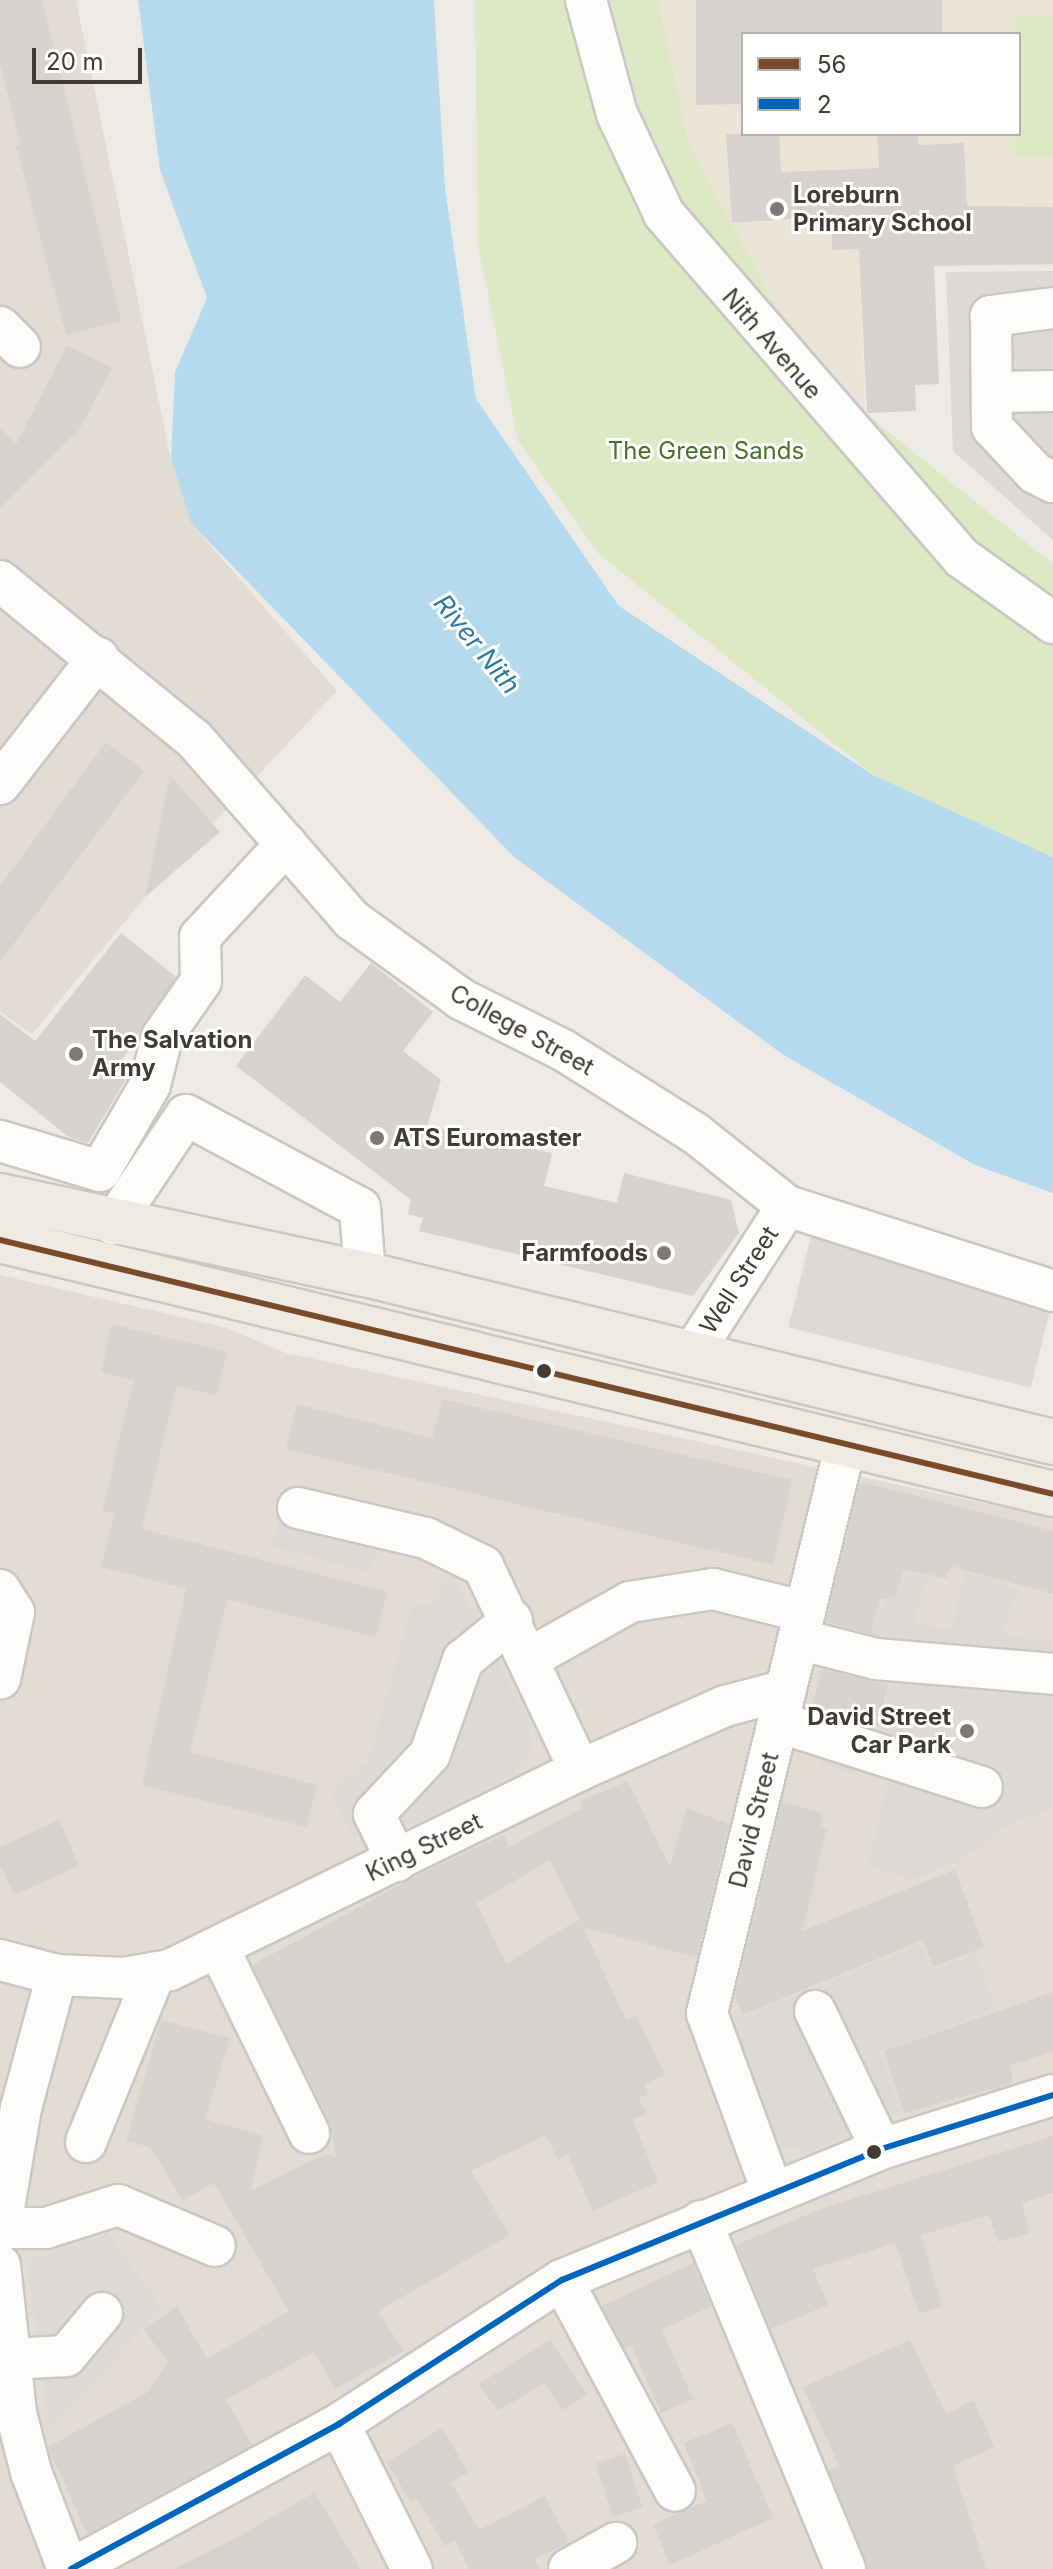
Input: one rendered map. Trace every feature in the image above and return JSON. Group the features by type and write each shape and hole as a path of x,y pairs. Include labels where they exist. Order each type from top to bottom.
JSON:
{"main road":[{"path":"0,1196 113,1224 365,1274 1053,1442"},
{"path":"0,1240 1053,1494"}],"street":[{"name":"Nith Avenue","path":"586,0 617,114 664,214 777,352 962,558 1017,603 1053,623"},
{"path":"1053,308 991,316 992,427 1035,473 1053,482"},
{"path":"992,392 1053,391"},
{"name":"College Street","path":"0,581 194,739 352,920 449,990 563,1050 695,1133 787,1206 1053,1291"},
{"path":"0,784 98,658"},
{"path":"0,1141 100,1171 150,1085 162,1037 201,981 200,937 286,844"},
{"path":"113,1224 186,1115 360,1208 365,1274"},
{"name":"Well Street","path":"692,1354 787,1206"},
{"name":"David Street","path":"772,2191 707,2013 846,1443"},
{"path":"298,1508 457,1548 483,1566 512,1620 580,1770"},
{"path":"528,1659 630,1602 713,1589 876,1659 1053,1674"},
{"path":"0,1590 14,1612 0,1679"},
{"path":"397,1861 374,1814 430,1754 463,1660 512,1620"},
{"name":"King Street","path":"0,1960 57,1975 155,1973 218,1947 580,1770 725,1706 782,1706"},
{"path":"782,1706 982,1787"},
{"path":"218,1947 309,2133"},
{"path":"86,2142 155,1973"},
{"path":"57,1975 21,2108 0,2230 46,2228 118,2205 215,2246"},
{"path":"815,2011 881,2149"},
{"path":"0,2265 5,2338 31,2472 69,2569 339,2424 562,2280 772,2191 881,2149 1053,2095"},
{"path":"701,2221 845,2569"},
{"path":"562,2280 675,2491"},
{"path":"5,2338 66,2356 102,2313"},
{"path":"339,2424 412,2569"},
{"path":"569,2569 616,2543"}],"shaded area":[{"path":"0,0 76,0 171,460 191,523 337,691 156,884 32,1034 0,1012"},
{"name":"Loreburn Primary School","path":"658,0 1053,0 1053,266 969,264 919,145 918,136 1021,136 1021,32 741,32 741,136 877,136 879,168 829,170 832,250 882,248 884,296 861,298 865,413 774,303 689,145"},
{"path":"1053,271 1053,540 953,451 946,272"},
{"path":"811,1236 1053,1296 1031,1388 788,1327"},
{"path":"0,1275 224,1327 286,1353 1053,1518 1053,2569 0,2569"},
{"path":"279,1520 378,1546 371,1572 272,1546"},
{"name":"David Street Car Park","path":"965,1573 1017,1589 1002,1635 1053,1641 1053,1809 1008,1825 959,1861 910,1880 869,1865 888,1780 819,1765 825,1725 879,1737 891,1683 857,1675 884,1601 897,1601 906,1574 928,1576 913,1624 952,1629"},
{"path":"445,1579 457,1585 531,1726 530,1750 512,1775 412,1824 387,1821 354,1839 332,1794 369,1759 413,1603 436,1604"},
{"path":"921,1944 931,1970 977,1954 995,2009 880,2052 900,2111 809,2151 782,2146 773,2138 732,2035 732,2021"},
{"path":"108,2234 162,2308 49,2430 27,2261"}],"green space":[{"name":"The Green Sands","path":"475,0 658,0 689,145 774,303 865,413 1053,564 1053,857 873,775 599,554 518,441 478,245"},
{"path":"1016,15 1053,15 1053,157 1016,157 1016,136 1021,136 1021,32 1016,32"}],"water":[{"name":"River Nith","path":"138,0 434,0 445,188 476,399 619,606 873,775 1053,857 1053,1193 975,1165 782,1054 514,857 191,523 171,460 175,372 207,298 160,170"}],"building":[{"path":"0,0 42,0 121,321 66,335 16,146 21,145 0,65"},
{"path":"696,0 942,0 942,32 741,32 741,104 696,105"},
{"path":"726,134 779,136 781,172 879,168 877,136 918,136 919,145 964,143 967,206 1053,207 1053,264 934,266 939,384 915,385 916,411 867,413 859,249 832,250 831,216 732,223"},
{"path":"67,345 112,368 79,430 0,508 0,428 16,444"},
{"path":"106,742 144,771 0,962 0,886"},
{"path":"170,775 220,832 145,897"},
{"name":"The Salvation Army","path":"121,933 176,977 117,1067 128,1076 88,1143 70,1138 0,1082 0,1014 35,1041"},
{"path":"371,963 433,1012 403,1051 441,1080 427,1126 552,1153 544,1186 617,1203 624,1173 731,1200 739,1233 693,1296 419,1231 423,1218 408,1214 411,1200 236,1066 305,975 340,1002"},
{"path":"112,1324 227,1352 216,1395 176,1386 142,1529 387,1592 376,1637 227,1599 190,1752 317,1785 306,1827 142,1785 186,1589 101,1567 115,1514 102,1511 134,1380 101,1372"},
{"path":"442,1399 792,1480 773,1565 286,1449 297,1404 432,1438"},
{"path":"860,1482 1053,1531 1053,1594 951,1566 946,1578 904,1570 895,1600 880,1598 871,1634 826,1622"},
{"path":"822,1669 888,1685 878,1725 812,1709"},
{"path":"628,1781 670,1867 686,1808 729,1824 697,1957 584,1928 550,1860 477,1903 506,1964 579,1919 626,2020 636,2016 665,2075 644,2084 649,2095 638,2097 647,2114 633,2119 658,2182 593,2211 568,2155 558,2160 546,2135 471,2171 510,2235 378,2311 404,2351 335,2389 314,2352 225,2400 253,2445 87,2534 48,2447 148,2392 168,2362 144,2330 177,2306 207,2359 289,2311 214,2183 183,2200 150,2147 126,2141 161,2020 230,2038 205,2119 263,2136 251,2191 325,2154 336,2158 330,2123 252,1965 420,1874 504,1835 509,1847 582,1808 580,1801"},
{"path":"782,1802 823,1813 820,1828 827,1829 802,1931 955,1870 984,1947 933,1967 923,1940 743,2015 735,1997"},
{"path":"59,1820 79,1866 14,1895 0,1865 0,1847"},
{"path":"1053,1992 1053,2052 1010,2065 1013,2083 904,2113 884,2051"},
{"path":"1053,2136 1053,2193 1022,2203 1029,2233 998,2242 989,2215 921,2235 942,2306 919,2314 895,2243 813,2269 828,2305 771,2329 736,2245 823,2208"},
{"path":"693,2263 711,2306 662,2330 693,2399 661,2413 631,2345 624,2348 602,2306"},
{"path":"550,2340 587,2395 563,2410 544,2383 498,2411 479,2384"},
{"path":"910,2340 946,2414 974,2400 994,2447 953,2466 986,2569 868,2569 829,2470 839,2466 803,2387"},
{"path":"732,2423 773,2518 670,2565 653,2524 707,2501 684,2443"},
{"path":"442,2428 468,2472 451,2483 479,2530 545,2496 569,2542 534,2560 539,2569 469,2569 455,2540 445,2546 417,2499 411,2503 387,2462"},
{"path":"625,2454 642,2507 613,2517 596,2464"},
{"path":"315,2492 360,2569 174,2569 236,2538"}],"transit line":[{"name":"56","path":"0,1240 1053,1494"},
{"name":"2","path":"71,2569 339,2424 562,2280 881,2149 1053,2095"}],"place":[{"name":"Loreburn Primary School","path":"777,209"},
{"name":"The Salvation Army","path":"76,1054"},
{"name":"ATS Euromaster","path":"377,1138"},
{"name":"Farmfoods","path":"664,1253"},
{"name":"David Street Car Park","path":"967,1731"}]}
